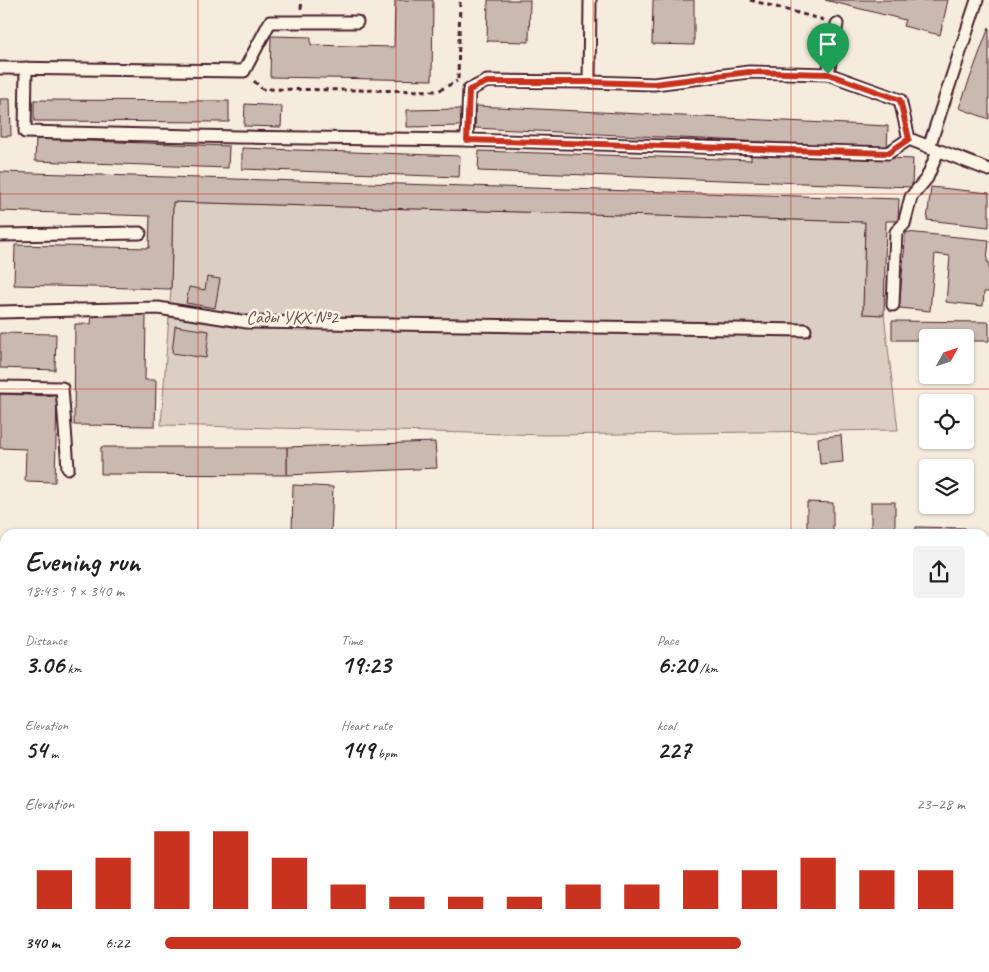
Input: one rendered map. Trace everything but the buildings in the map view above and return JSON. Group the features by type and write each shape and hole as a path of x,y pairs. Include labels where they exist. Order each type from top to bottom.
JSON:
{"lane":[{"path":"589,82 590,0"},
{"path":"892,305 896,232 904,224 911,197 927,178 933,149 977,0"},
{"path":"0,68 244,71 270,22 357,22"},
{"path":"828,74 837,24"},
{"path":"26,68 25,132 467,140 888,153 909,139"},
{"path":"467,140 469,90 487,82 654,84 749,72 828,74 900,100 909,139"},
{"path":"909,139 989,170"},
{"path":"0,236 140,233"},
{"path":"0,312 158,308 247,322 805,330"},
{"path":"0,387 62,388 68,468"}],"path":[{"path":"244,71 262,89 438,91 458,81 460,0"},
{"path":"750,0 837,24"}],"green space":[{"name":"Сады УКХ №2","path":"173,202 865,222 863,314 884,315 898,430 547,435 161,425 171,289"}],"route":[{"path":"749,72 828,74 900,100 909,139 888,153 467,140 469,90 487,82 654,84 749,72"}]}
